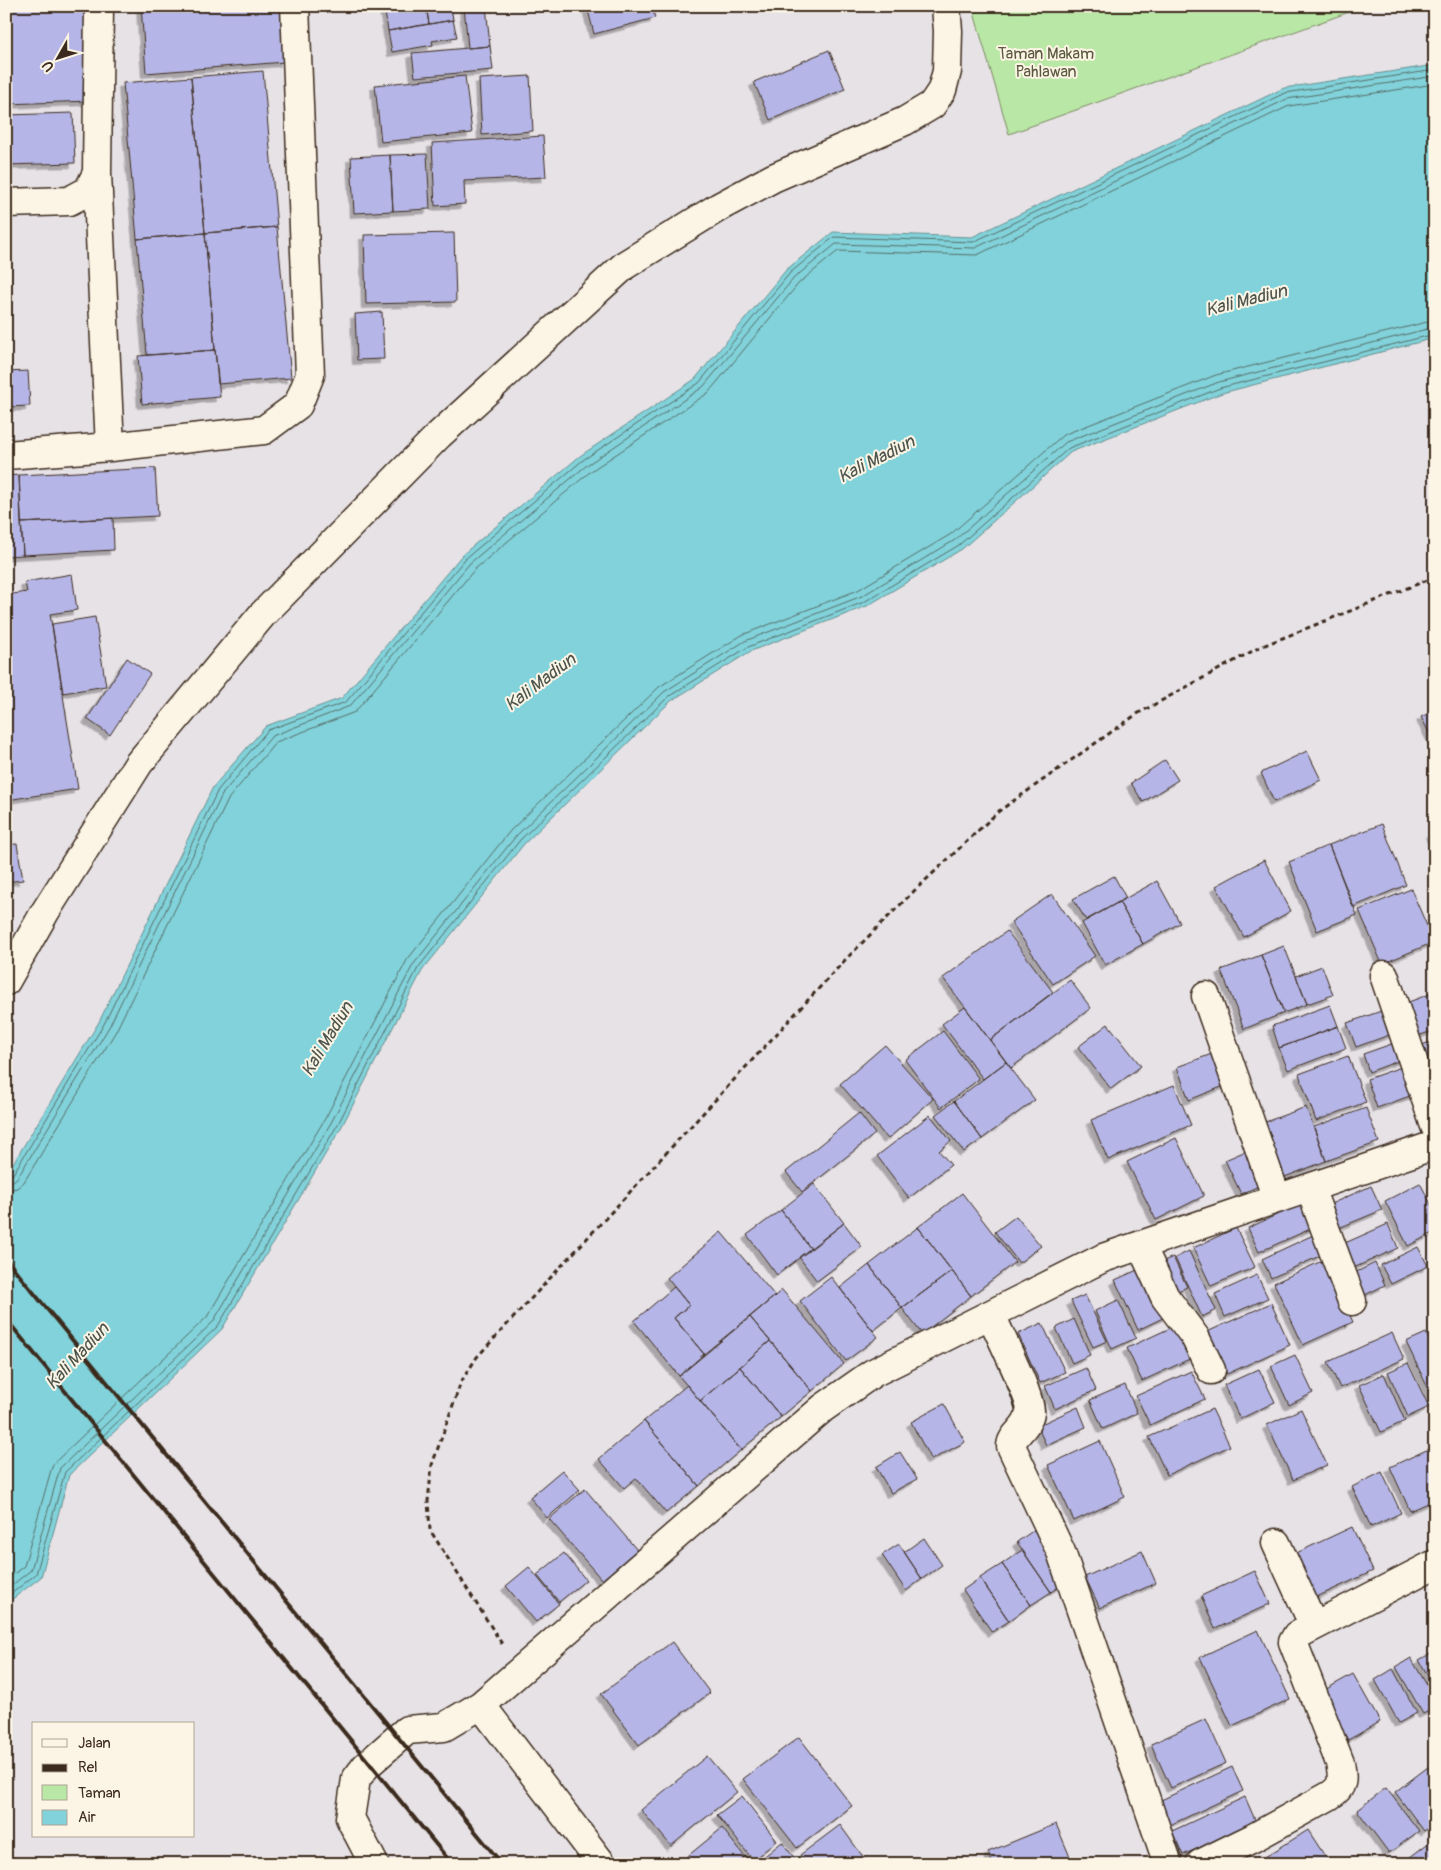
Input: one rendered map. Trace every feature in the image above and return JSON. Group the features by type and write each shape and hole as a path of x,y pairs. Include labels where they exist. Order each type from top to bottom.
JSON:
{"street":[{"path":"99,6 97,173 110,447"},
{"path":"6,455 110,447 264,430 298,405 310,375 295,6"},
{"path":"6,981 45,912 139,763 262,615 439,435 626,265 720,207 773,178 904,121 932,105 942,90 947,71 948,31 946,6"},
{"path":"6,203 69,201 88,191 97,173"},
{"path":"1384,976 1435,1126"},
{"path":"1206,996 1277,1199"},
{"path":"374,1864 350,1818 356,1779 366,1766 407,1730 444,1726 481,1706 823,1408 873,1373 1103,1258 1435,1145"},
{"path":"1310,1188 1352,1300"},
{"path":"1141,1245 1165,1297 1195,1337 1210,1370"},
{"path":"991,1315 1026,1394 1031,1411 1027,1423 1011,1440 1011,1446 1061,1552 1168,1864"},
{"path":"1276,1543 1314,1626"},
{"path":"1200,1864 1253,1838 1338,1791 1343,1779 1340,1763 1293,1642 1297,1635 1435,1564"},
{"path":"481,1706 602,1864"}],"path":[{"path":"520,1672 430,1530 428,1501 432,1465 462,1382 477,1356 846,959 913,892 999,811 1137,714 1260,647 1435,577"}],"green space":[{"name":"Taman Makam Pahlawan","path":"972,6 1366,6 1009,134"}],"water":[{"name":"Kali Madiun","path":"1435,65 1435,338 1222,393 1071,452 962,549 867,606 751,651 671,701 524,844 422,971 342,1126 222,1329 69,1475 41,1577 6,1604 6,1175 99,1022 213,787 266,726 342,698 462,555 580,456 695,379 786,270 833,232 972,237 1284,88"}],"building":[{"path":"6,6 86,6 90,101 6,104"},
{"path":"141,6 280,6 285,62 146,73"},
{"path":"384,6 426,6 429,24 388,31"},
{"path":"426,6 451,6 453,20 429,24"},
{"path":"464,6 486,6 490,46 468,48"},
{"path":"587,6 652,6 655,18 594,34"},
{"path":"453,20 457,37 432,41 433,45 392,52 388,31"},
{"path":"490,46 493,70 415,77 412,53"},
{"path":"829,50 845,89 770,120 754,82"},
{"path":"263,71 277,227 205,233 191,77"},
{"path":"465,76 472,133 381,142 375,85"},
{"path":"530,76 533,131 482,135 479,79"},
{"path":"191,77 205,233 137,239 123,83"},
{"path":"73,113 75,163 6,165 6,115"},
{"path":"543,136 546,177 464,181 465,204 435,206 432,143"},
{"path":"427,154 430,209 393,211 390,155"},
{"path":"390,155 393,211 354,213 351,157"},
{"path":"277,227 291,378 218,384 205,233"},
{"path":"205,233 215,350 147,355 137,239"},
{"path":"454,233 456,302 366,304 364,235"},
{"path":"382,312 384,359 357,360 355,314"},
{"path":"215,350 220,397 142,404 138,356"},
{"path":"28,371 30,406 6,407 6,372"},
{"path":"155,468 158,516 21,523 19,475"},
{"path":"19,475 23,555 6,556 6,476"},
{"path":"113,518 114,550 23,555 21,523"},
{"path":"72,574 77,610 50,614 78,789 7,800 6,595 27,592 25,582"},
{"path":"95,617 106,686 63,693 52,624"},
{"path":"127,658 150,674 110,735 87,719"},
{"path":"1435,710 1435,744 1421,717"},
{"path":"1307,751 1321,780 1274,802 1261,773"},
{"path":"1165,760 1178,780 1143,802 1131,783"},
{"path":"1382,824 1406,885 1353,907 1329,845"},
{"path":"1435,832 1435,846 1430,833"},
{"path":"17,844 23,880 6,882 6,845"},
{"path":"1329,845 1357,915 1317,931 1289,862"},
{"path":"1264,860 1291,911 1244,937 1216,886"},
{"path":"1114,876 1126,898 1086,920 1073,899"},
{"path":"1157,881 1180,923 1143,944 1119,902"},
{"path":"1411,889 1434,942 1382,964 1359,910"},
{"path":"1052,894 1095,956 1053,984 1011,922"},
{"path":"1119,902 1143,944 1105,965 1082,923"},
{"path":"1007,931 1053,992 990,1040 943,978"},
{"path":"1284,946 1307,1004 1284,1013 1261,955"},
{"path":"1261,955 1284,1013 1244,1029 1221,970"},
{"path":"1322,966 1333,995 1307,1004 1296,976"},
{"path":"1070,980 1091,1008 1011,1068 990,1040"},
{"path":"1435,992 1435,1030 1418,1036 1406,1003"},
{"path":"1330,1005 1338,1026 1279,1048 1272,1026"},
{"path":"965,1007 1006,1062 983,1079 942,1024"},
{"path":"1387,1009 1395,1033 1356,1047 1347,1023"},
{"path":"1108,1024 1141,1066 1111,1089 1078,1047"},
{"path":"1338,1026 1346,1048 1288,1070 1279,1048"},
{"path":"943,1031 979,1079 941,1108 905,1060"},
{"path":"1435,1040 1435,1094 1417,1047"},
{"path":"1400,1041 1406,1058 1369,1072 1363,1054"},
{"path":"885,1045 933,1099 888,1139 840,1084"},
{"path":"1217,1052 1229,1084 1189,1100 1177,1067"},
{"path":"1348,1056 1366,1102 1316,1121 1299,1074"},
{"path":"1006,1062 1035,1100 982,1139 954,1101"},
{"path":"1407,1065 1418,1093 1377,1108 1367,1079"},
{"path":"1174,1085 1191,1125 1108,1160 1091,1120"},
{"path":"954,1101 982,1139 964,1152 935,1115"},
{"path":"1306,1107 1326,1161 1277,1180 1257,1125"},
{"path":"1366,1108 1379,1142 1326,1161 1314,1127"},
{"path":"859,1113 875,1134 802,1192 786,1172"},
{"path":"930,1115 951,1141 939,1151 951,1165 909,1198 877,1156"},
{"path":"1176,1138 1204,1196 1156,1220 1127,1162"},
{"path":"1253,1148 1268,1182 1241,1194 1225,1160"},
{"path":"1420,1183 1435,1212 1435,1232 1408,1246 1385,1201"},
{"path":"814,1184 844,1223 811,1249 781,1210"},
{"path":"1371,1186 1382,1210 1334,1230 1324,1207"},
{"path":"962,1193 1015,1262 971,1296 918,1227"},
{"path":"1307,1201 1317,1226 1259,1252 1248,1228"},
{"path":"781,1210 811,1249 777,1275 747,1235"},
{"path":"1016,1216 1041,1246 1019,1263 995,1232"},
{"path":"844,1223 862,1247 817,1281 799,1257"},
{"path":"1388,1224 1398,1248 1347,1271 1336,1247"},
{"path":"918,1227 952,1271 902,1308 869,1265"},
{"path":"1236,1228 1255,1267 1211,1286 1193,1248"},
{"path":"721,1232 775,1296 704,1354 674,1318 689,1305 667,1278"},
{"path":"1313,1235 1322,1255 1271,1278 1262,1259"},
{"path":"1418,1247 1428,1266 1391,1284 1381,1265"},
{"path":"1189,1251 1216,1310 1202,1317 1175,1258"},
{"path":"1173,1257 1187,1287 1171,1294 1157,1264"},
{"path":"1324,1260 1353,1322 1303,1345 1274,1283"},
{"path":"1375,1263 1385,1285 1355,1300 1344,1278"},
{"path":"869,1265 902,1308 873,1331 840,1288"},
{"path":"1144,1267 1167,1316 1138,1330 1115,1280"},
{"path":"952,1271 971,1296 922,1334 902,1308"},
{"path":"1257,1275 1268,1298 1225,1317 1215,1294"},
{"path":"831,1277 878,1337 846,1361 800,1301"},
{"path":"674,1287 689,1305 674,1318 704,1354 679,1376 634,1321"},
{"path":"782,1290 844,1364 812,1391 750,1317"},
{"path":"1085,1295 1107,1341 1093,1347 1071,1301"},
{"path":"1118,1300 1136,1338 1112,1349 1095,1311"},
{"path":"1271,1303 1290,1345 1227,1374 1207,1332"},
{"path":"750,1317 770,1341 700,1401 679,1376"},
{"path":"1074,1319 1090,1355 1072,1363 1056,1328"},
{"path":"1042,1323 1065,1372 1040,1383 1018,1334"},
{"path":"1179,1324 1194,1357 1142,1381 1127,1348"},
{"path":"1392,1333 1404,1359 1340,1388 1328,1362"},
{"path":"1426,1333 1435,1352 1435,1403 1406,1342"},
{"path":"770,1341 812,1391 781,1417 740,1367"},
{"path":"1295,1355 1313,1393 1289,1405 1271,1366"},
{"path":"1408,1363 1429,1407 1408,1417 1388,1372"},
{"path":"740,1367 781,1417 741,1450 700,1401"},
{"path":"1086,1368 1096,1390 1055,1409 1045,1386"},
{"path":"1259,1369 1275,1402 1240,1419 1224,1385"},
{"path":"1191,1371 1205,1399 1150,1425 1136,1396"},
{"path":"1384,1374 1405,1421 1381,1432 1359,1385"},
{"path":"687,1385 741,1450 699,1486 644,1421"},
{"path":"1125,1385 1137,1413 1103,1429 1090,1400"},
{"path":"944,1404 965,1442 931,1460 911,1422"},
{"path":"1078,1407 1086,1427 1046,1445 1037,1426"},
{"path":"1212,1409 1230,1446 1167,1475 1149,1437"},
{"path":"1301,1409 1327,1465 1293,1480 1267,1425"},
{"path":"644,1421 699,1486 666,1513 636,1478 624,1488 599,1459"},
{"path":"1100,1441 1125,1497 1074,1521 1048,1465"},
{"path":"1435,1446 1435,1500 1410,1511 1390,1467"},
{"path":"900,1452 917,1479 891,1493 876,1467"},
{"path":"562,1470 580,1490 547,1518 530,1497"},
{"path":"1382,1472 1401,1513 1371,1527 1352,1487"},
{"path":"585,1489 637,1550 602,1580 549,1519"},
{"path":"1352,1527 1373,1571 1308,1601 1288,1557"},
{"path":"1034,1530 1068,1581 1051,1592 1017,1542"},
{"path":"924,1538 942,1565 922,1579 904,1552"},
{"path":"899,1544 922,1579 906,1591 882,1555"},
{"path":"1022,1550 1051,1592 1031,1605 1002,1564"},
{"path":"1142,1551 1156,1583 1100,1608 1085,1577"},
{"path":"564,1553 586,1580 559,1602 537,1575"},
{"path":"1002,1564 1031,1605 1009,1621 980,1578"},
{"path":"529,1567 559,1604 536,1622 506,1586"},
{"path":"1255,1571 1270,1604 1215,1629 1201,1596"},
{"path":"980,1578 1009,1621 992,1632 963,1590"},
{"path":"1258,1630 1290,1699 1232,1726 1200,1657"},
{"path":"672,1642 710,1693 639,1745 601,1694"},
{"path":"1435,1651 1435,1688 1419,1660"},
{"path":"1411,1658 1435,1699 1435,1708 1423,1714 1396,1667"},
{"path":"1393,1669 1417,1713 1399,1723 1375,1680"},
{"path":"1353,1674 1380,1722 1348,1740 1321,1692"},
{"path":"1206,1719 1226,1763 1171,1788 1151,1744"},
{"path":"799,1737 852,1806 797,1848 743,1779"},
{"path":"707,1756 737,1792 671,1846 641,1810"},
{"path":"1232,1767 1243,1791 1170,1825 1159,1801"},
{"path":"1428,1767 1435,1776 1435,1823 1424,1831 1395,1792"},
{"path":"1386,1788 1419,1831 1389,1853 1357,1810"},
{"path":"742,1796 777,1841 753,1860 717,1815"},
{"path":"1245,1797 1256,1822 1183,1855 1172,1831"},
{"path":"1056,1824 1073,1864 993,1864 988,1852"},
{"path":"840,1825 866,1861 862,1864 807,1864 800,1855"},
{"path":"722,1828 745,1857 736,1864 678,1864"},
{"path":"1308,1830 1330,1864 1259,1864 1257,1862"},
{"path":"1435,1838 1435,1864 1401,1864"},
{"path":"782,1842 799,1864 755,1864"},
{"path":"1246,1857 1250,1864 1234,1864"}],"railway":[{"path":"6,1259 502,1864"},
{"path":"6,1319 452,1864"}]}
